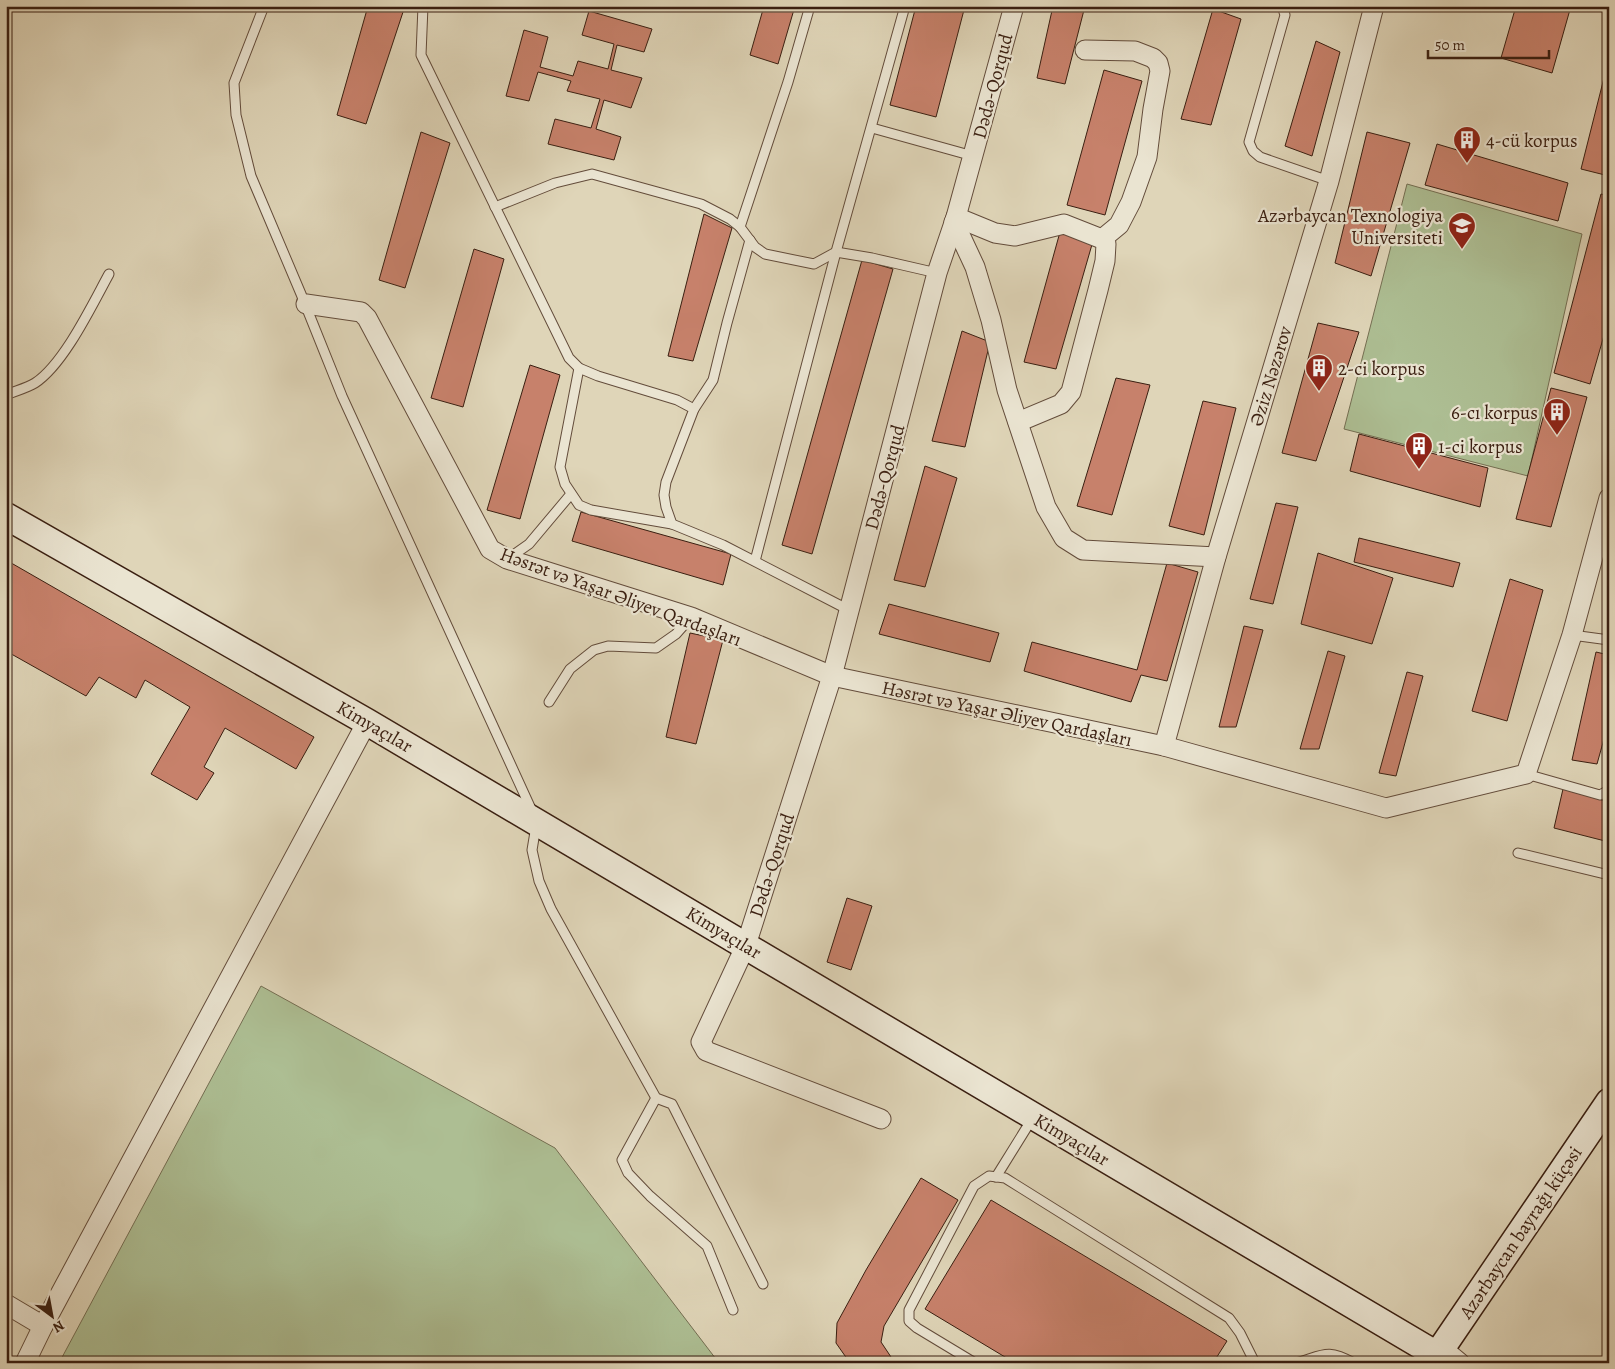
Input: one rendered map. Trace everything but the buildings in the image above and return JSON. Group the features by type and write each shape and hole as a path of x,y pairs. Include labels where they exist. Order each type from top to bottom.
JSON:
{"street":[{"name":"Dədə-Qorqud","path":"881,1119 706,1051 701,1042 746,945 832,676 937,273 955,220 1014,6"},
{"name":"Əziz Nəzərov","path":"1164,746 1216,557 1329,181 1374,6"},
{"path":"1085,50 1135,51 1153,58 1158,63 1160,71 1147,157 1127,210 1119,224 1102,239"},
{"path":"955,220 995,233 1015,236 1064,224 1102,239 1106,244 1105,261 1072,392 1061,404 1018,422"},
{"path":"955,220 975,267 991,320 1007,390 1046,507 1064,538 1084,550 1216,557"},
{"name":"Həsrət və Yaşar Əliyev Qardaşları","path":"306,304 361,312 367,318 490,549 507,559 691,617 832,676 1164,746 1386,808 1526,774"},
{"path":"1526,774 1572,635 1609,498"},
{"name":"Kimyaçılar","path":"6,516 367,722 1443,1357"},
{"path":"25,1363 43,1326 367,722"},
{"name":"Azərbaycan bayrağı küçəsi","path":"1443,1357 1609,1102"},
{"path":"6,1304 43,1326"}],"lane":[{"path":"264,6 234,84 236,115 251,176 306,304 342,396 537,822 532,850 539,881 551,909 656,1098 672,1104 763,1284"},
{"path":"423,6 422,54 570,358 579,368 598,376 677,400 694,409"},
{"path":"740,227 788,82 810,6"},
{"path":"755,562 836,252 905,6"},
{"path":"1282,6 1285,15 1249,142 1253,151 1260,156 1329,181"},
{"path":"872,128 973,156"},
{"path":"495,207 555,183 592,174 701,204 730,219 765,254 814,264 836,252 937,273"},
{"path":"672,524 666,507 665,488 694,409 713,380 750,240"},
{"path":"6,395 35,383 52,368 72,339 109,274"},
{"path":"579,368 560,467 565,484 579,505 591,510 672,524 723,545 849,610"},
{"path":"507,559 529,544 571,494"},
{"path":"549,702 570,668 594,650 608,646 656,648 676,634 691,617"},
{"path":"1572,635 1609,640"},
{"path":"1526,774 1605,796 1609,790"},
{"path":"1518,853 1609,875"},
{"path":"656,1098 622,1160 628,1173 650,1196 707,1246 733,1310"},
{"path":"996,1177 1033,1116"},
{"path":"971,1361 917,1328 909,1321 909,1310 974,1186 989,1176 1005,1178 1229,1318 1240,1333 1255,1363"},
{"path":"1296,1363 1328,1353 1340,1356 1354,1363"}],"green space":[{"path":"1407,184 1582,234 1528,476 1344,429"},
{"path":"261,986 555,1148 719,1363 59,1363"}],"place":[{"name":"4-cü korpus","path":"1467,164"},
{"name":"Azərbaycan Texnologiya Universiteti","path":"1462,250"},
{"name":"2-ci korpus","path":"1319,392"},
{"name":"6-cı korpus","path":"1557,436"},
{"name":"1-ci korpus","path":"1419,470"}]}
